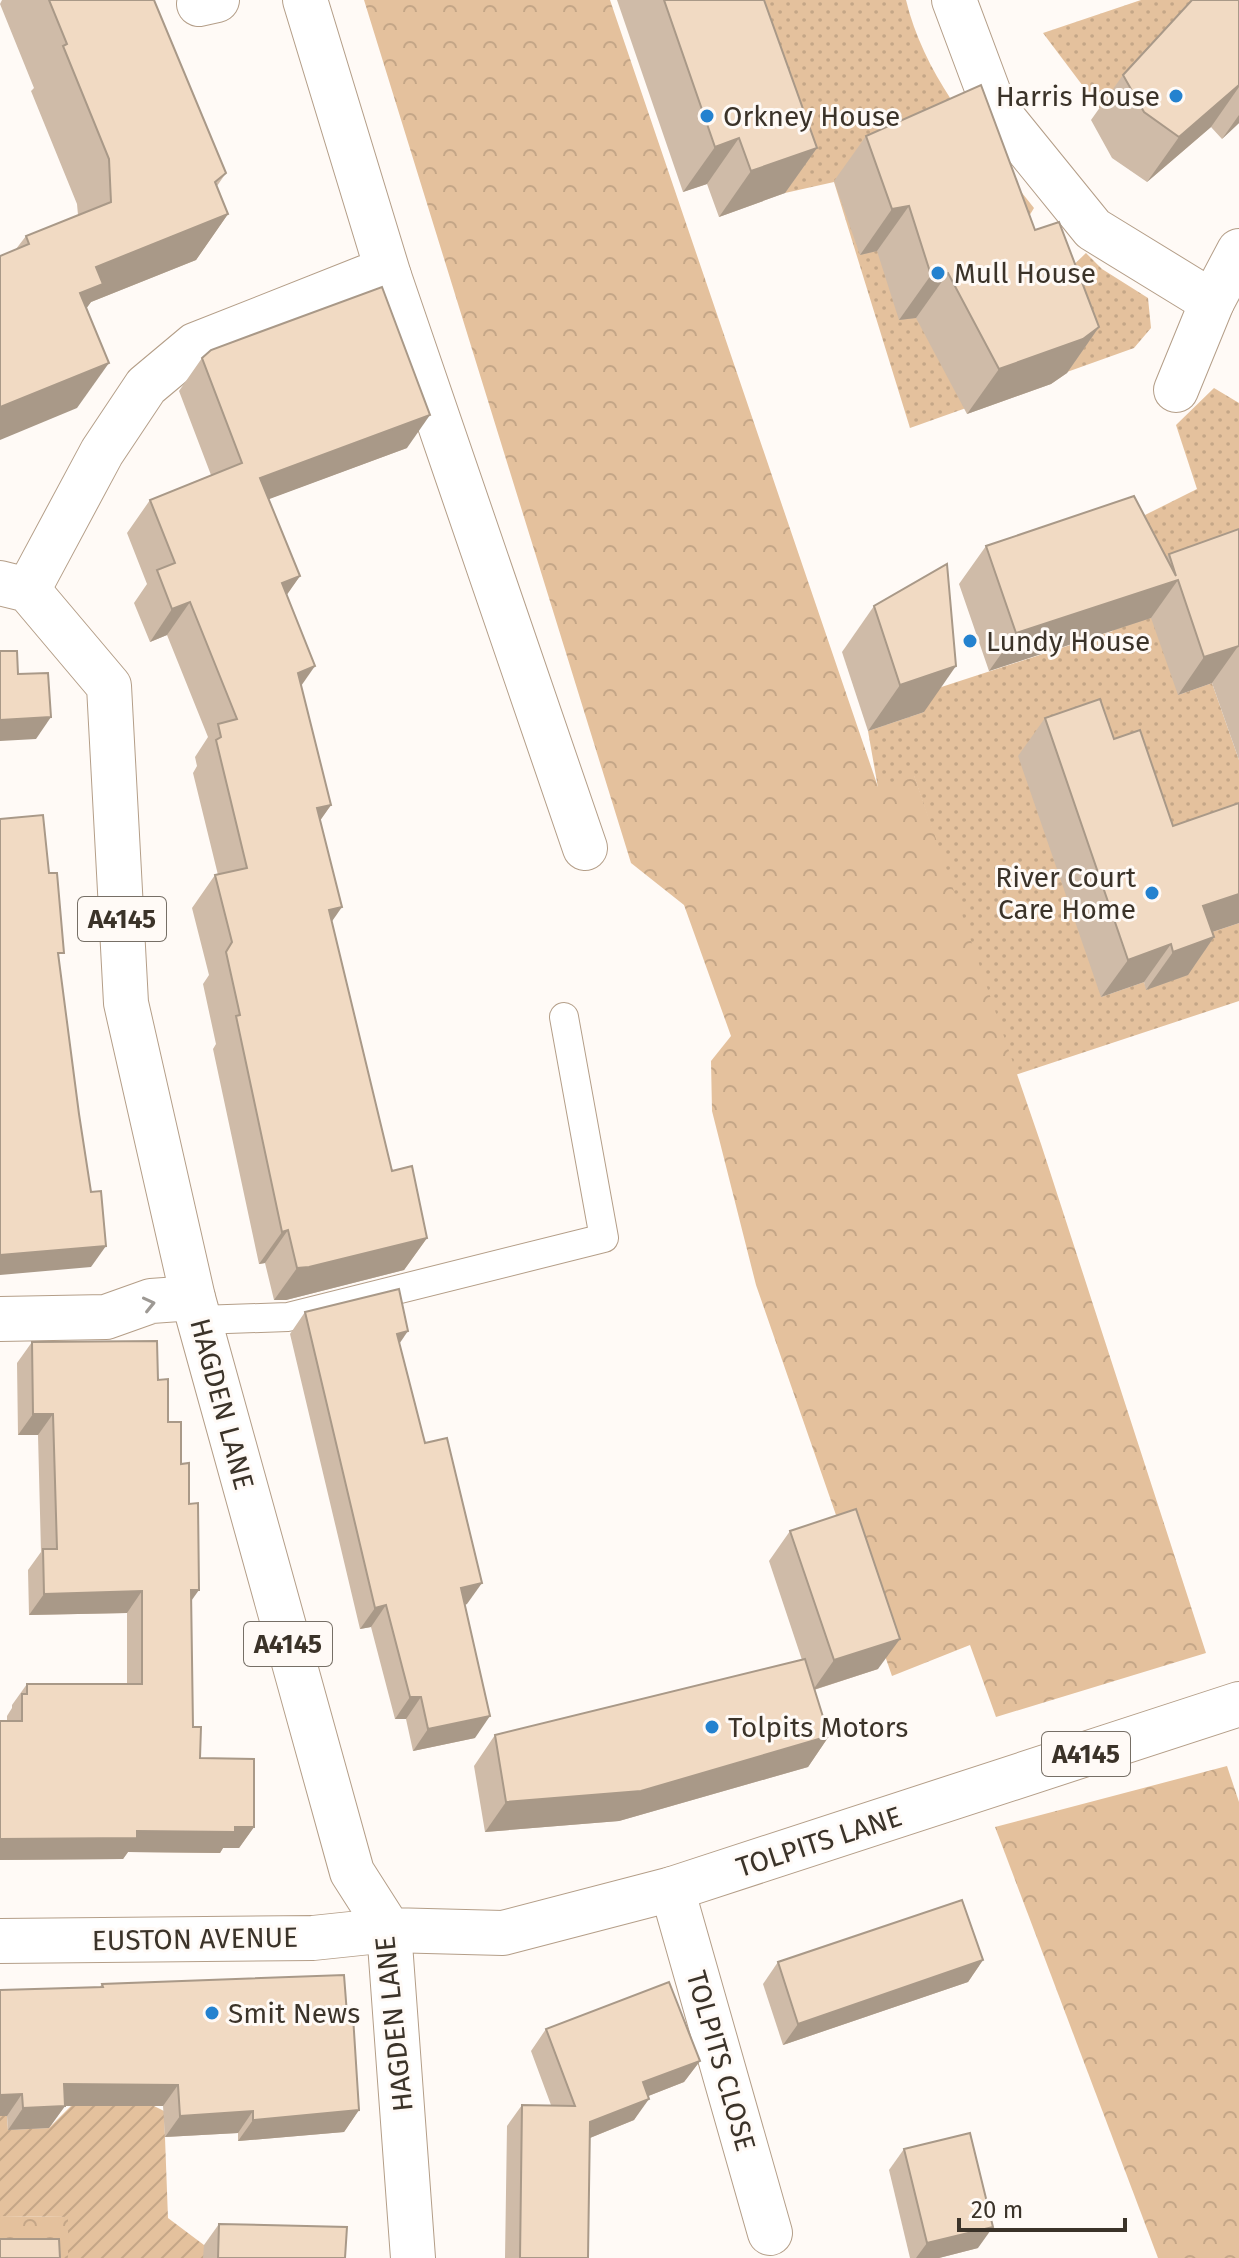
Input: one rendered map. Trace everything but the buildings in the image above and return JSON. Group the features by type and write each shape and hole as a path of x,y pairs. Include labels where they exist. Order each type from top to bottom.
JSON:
{"street":[{"path":"305,0 389,276 585,848"},
{"path":"954,0 994,107 1093,229 1212,302"},
{"path":"1176,390 1212,302 1239,251"},
{"path":"14,586 146,386 195,345 367,277 389,276"},
{"name":"HAGDEN LANE","path":"14,586 109,686 126,1003 196,1309 352,1872 389,1930 413,2258"},
{"path":"0,1319 106,1317 151,1301 196,1309"},
{"name":"TOLPITS LANE","path":"389,1930 503,1933 672,1889 1234,1705"},
{"name":"TOLPITS CLOSE","path":"672,1889 770,2233"},
{"name":"EUSTON AVENUE","path":"0,1941 313,1938 389,1930"}],"lane":[{"path":"196,1309 288,1317 604,1238 564,1017"}],"green space":[{"path":"364,0 610,0 878,787 914,775 1041,1144 1206,1653 996,1717 970,1645 892,1676 756,1285 712,1111 711,1061 731,1036 684,905 631,863"},
{"path":"716,0 906,0 927,57 958,110 1034,208 1011,246 1058,280 1086,253 1102,269 1148,298 1151,328 1134,348 910,428 834,182 785,193"},
{"path":"1141,0 1211,0 1101,110 1043,33"},
{"path":"1214,388 1239,403 1239,558 1178,695 1212,683 1239,760 1239,832 1101,997 1144,982 1147,990 1176,944 1239,923 1239,1001 1015,1075 914,776 878,788 868,731 924,712 923,693 1113,631 1107,534 1197,489 1176,425"},
{"path":"1227,1766 1239,1802 1239,2258 1158,2258 995,1827"},
{"path":"148,2103 164,2111 168,2218 204,2245 204,2258 68,2258 68,2217 0,2216 0,2116 7,2116 8,2130 49,2128 71,2106"},
{"path":"0,2216 69,2217 68,2258 0,2258"}],"place":[{"name":"Harris House","path":"1176,96"},
{"name":"Orkney House","path":"707,116"},
{"name":"Mull House","path":"938,273"},
{"name":"Lundy House","path":"970,641"},
{"name":"River Court Care Home","path":"1152,893"},
{"name":"Tolpits Motors","path":"712,1727"},
{"name":"Smit News","path":"212,2013"}]}
